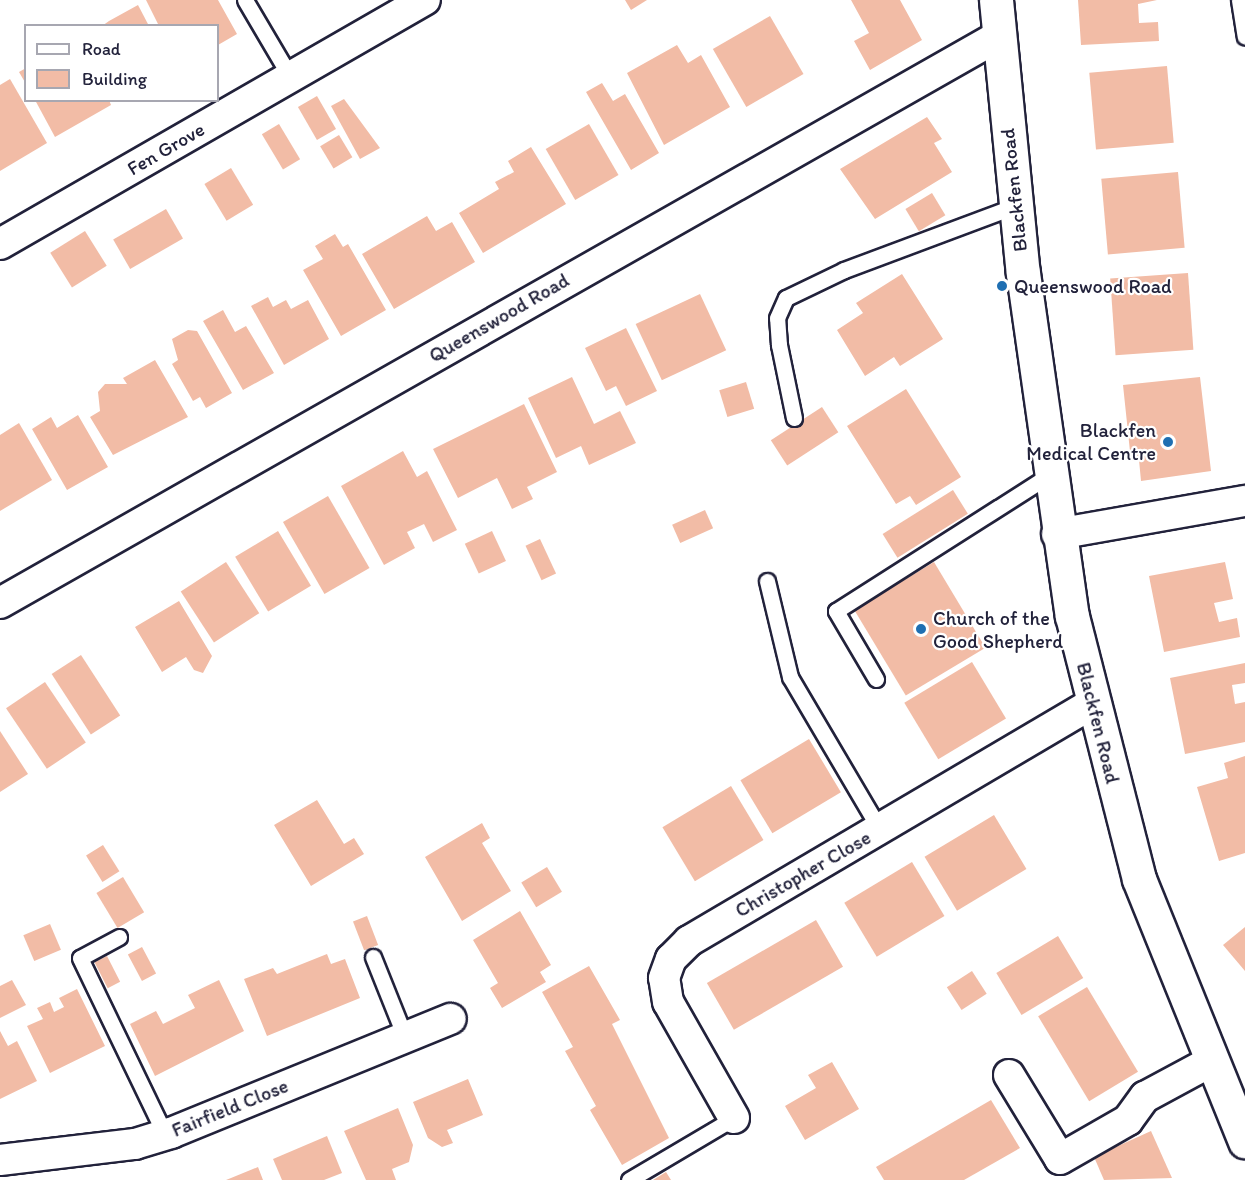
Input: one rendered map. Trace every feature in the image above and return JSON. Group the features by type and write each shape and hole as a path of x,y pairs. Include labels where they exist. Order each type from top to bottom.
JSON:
{"main road":[{"name":"Blackfen Road","path":"996,0 1016,206 1048,476 1057,534 1092,704 1139,879 1210,1062 1245,1140"}],"street":[{"name":"Fen Grove","path":"0,244 425,0"},
{"name":"Queenswood Road","path":"0,603 999,36"},
{"path":"1057,534 1245,501"},
{"name":"Christopher Close","path":"734,1118 668,1002 664,978 671,959 690,941 1092,704"},
{"name":"Fairfield Close","path":"0,1160 43,1158 165,1135 451,1019"},
{"path":"1009,1075 1060,1159 1128,1120 1145,1097 1210,1062"}],"lane":[{"path":"245,0 291,78"},
{"path":"1239,0 1245,37"},
{"path":"794,417 778,345 777,318 786,298 844,270 1016,206"},
{"path":"876,679 836,611 1048,476"},
{"path":"767,581 790,677 880,830"},
{"path":"119,936 80,957 165,1135"},
{"path":"373,957 405,1037"},
{"path":"628,1180 734,1118"}],"building":[{"path":"146,0 218,0 237,34 219,44 219,24 158,24"},
{"path":"625,0 647,0 631,10"},
{"path":"851,0 900,0 922,40 870,70 854,41 869,33"},
{"path":"1078,0 1157,0 1138,4 1139,23 1158,22 1159,41 1081,45"},
{"path":"138,5 148,24 105,24"},
{"path":"770,16 804,74 746,107 713,49"},
{"path":"677,45 688,63 701,55 730,107 664,145 627,73"},
{"path":"1167,66 1174,143 1096,150 1089,73"},
{"path":"24,69 24,81 19,72"},
{"path":"10,79 47,143 0,171 0,85"},
{"path":"602,83 613,101 625,94 659,153 631,170 586,92"},
{"path":"317,96 336,129 317,140 298,107"},
{"path":"344,99 380,148 360,159 331,106"},
{"path":"36,102 110,102 111,105 55,137"},
{"path":"927,117 942,139 934,143 952,172 875,219 840,169"},
{"path":"279,124 300,159 283,169 262,134"},
{"path":"589,124 618,175 575,200 546,149"},
{"path":"339,135 352,157 334,169 320,146"},
{"path":"531,147 566,204 483,253 459,213 499,189 495,182 514,172 508,161"},
{"path":"231,168 253,205 227,221 204,184"},
{"path":"1178,172 1185,248 1108,254 1101,179"},
{"path":"932,193 945,215 919,231 905,209"},
{"path":"166,209 183,238 130,269 113,240"},
{"path":"427,216 436,231 452,222 475,262 394,309 362,254"},
{"path":"85,231 107,266 72,287 50,253"},
{"path":"335,234 343,247 348,244 386,310 341,336 303,270 323,259 315,246"},
{"path":"1188,273 1193,350 1116,355 1110,278"},
{"path":"902,274 943,339 900,366 894,357 865,376 837,330 863,313 856,303"},
{"path":"700,294 726,350 662,380 636,324"},
{"path":"268,297 273,307 286,300 291,309 308,300 329,339 284,365 251,306"},
{"path":"223,310 235,332 246,326 274,373 243,390 203,321"},
{"path":"626,328 657,391 626,406 616,386 606,391 585,348"},
{"path":"188,330 197,331 232,393 206,408 200,397 193,401 172,364 178,360 172,339"},
{"path":"155,360 188,417 113,455 90,417 100,411 98,392 105,384 127,384 123,378"},
{"path":"572,377 594,424 620,411 636,443 589,465 581,446 556,458 528,398"},
{"path":"1200,377 1211,471 1141,481 1139,460 1131,461 1123,385"},
{"path":"746,382 754,409 727,417 719,390"},
{"path":"906,389 961,477 916,505 910,496 896,504 847,426"},
{"path":"524,404 557,472 527,487 533,499 512,509 497,478 458,498 433,449"},
{"path":"822,407 838,432 787,465 771,440"},
{"path":"78,415 108,467 67,490 32,429 51,417 57,428"},
{"path":"19,423 52,480 0,511 0,435"},
{"path":"403,451 417,477 427,471 457,530 433,542 424,524 407,532 415,548 384,565 341,486"},
{"path":"953,490 968,514 897,558 883,534"},
{"path":"328,496 370,568 324,594 283,522"},
{"path":"705,510 713,528 680,543 672,525"},
{"path":"278,531 311,586 268,612 235,557"},
{"path":"492,531 506,561 479,574 465,544"},
{"path":"540,539 556,573 542,580 525,546"},
{"path":"226,562 259,613 214,643 181,591"},
{"name":"Church of the Good Shepherd","path":"934,562 986,648 906,696 854,610"},
{"path":"1225,562 1233,599 1214,603 1219,622 1237,618 1240,637 1164,652 1149,576"},
{"path":"179,601 212,656 203,673 194,670 186,657 162,672 135,627"},
{"path":"81,655 120,715 91,734 52,674"},
{"path":"972,662 1006,719 938,759 904,703"},
{"path":"1245,663 1245,683 1232,685 1235,704 1245,702 1245,742 1185,754 1170,678"},
{"path":"45,682 86,743 47,769 6,708"},
{"path":"0,731 28,774 0,792"},
{"path":"809,739 841,792 772,833 740,780"},
{"path":"1245,756 1245,853 1219,861 1197,787 1228,778 1224,763"},
{"path":"731,786 763,840 695,881 662,827"},
{"path":"317,800 344,844 354,838 364,854 311,886 274,825"},
{"path":"994,815 1026,869 957,911 925,857"},
{"path":"482,823 490,838 482,843 511,891 462,921 425,857"},
{"path":"103,845 119,871 102,882 86,856"},
{"path":"912,862 944,916 877,957 844,903"},
{"path":"547,867 562,892 536,907 521,882"},
{"path":"123,877 144,912 118,928 96,893"},
{"path":"520,911 551,965 540,972 546,982 502,1008 490,988 498,983 473,940"},
{"path":"367,916 378,945 364,950 353,921"},
{"path":"816,920 843,967 734,1030 707,983"},
{"path":"50,924 61,950 34,961 23,935"},
{"path":"1245,927 1245,971 1223,945"},
{"path":"1058,936 1083,978 1022,1015 996,973"},
{"path":"142,947 156,973 142,981 128,955"},
{"path":"327,954 331,964 345,959 360,998 267,1036 244,979 273,968 277,974"},
{"path":"107,956 120,982 108,988 95,962"},
{"path":"589,966 620,1020 612,1024 669,1138 622,1165 590,1110 596,1106 565,1051 573,1047 542,992"},
{"path":"972,971 987,994 962,1010 947,987"},
{"path":"12,980 26,1005 0,1018 0,986"},
{"path":"219,980 244,1031 155,1076 130,1024 156,1011 163,1024 195,1008 188,995"},
{"path":"1087,987 1138,1072 1089,1101 1038,1016"},
{"path":"77,989 105,1046 50,1073 27,1026 43,1019 37,1008 50,1002 54,1012 64,1007 59,998"},
{"path":"0,1031 8,1046 17,1041 37,1081 0,1099"},
{"path":"832,1062 859,1109 805,1140 785,1106 816,1088 808,1075"},
{"path":"468,1079 483,1115 447,1130 453,1143 442,1147 428,1138 413,1102"},
{"path":"991,1100 1020,1148 964,1180 884,1180 876,1167"},
{"path":"398,1108 413,1145 409,1162 392,1169 396,1180 366,1180 344,1131"},
{"path":"1151,1131 1172,1178 1104,1180 1094,1157"},
{"path":"327,1136 342,1173 324,1180 282,1180 273,1159"},
{"path":"258,1167 263,1180 226,1180 231,1178"},
{"path":"666,1172 671,1180 653,1180"}],"place":[{"name":"Queenswood Road","path":"1002,286"},
{"name":"Blackfen Medical Centre","path":"1168,442"},
{"name":"Church of the Good Shepherd","path":"921,629"}]}
